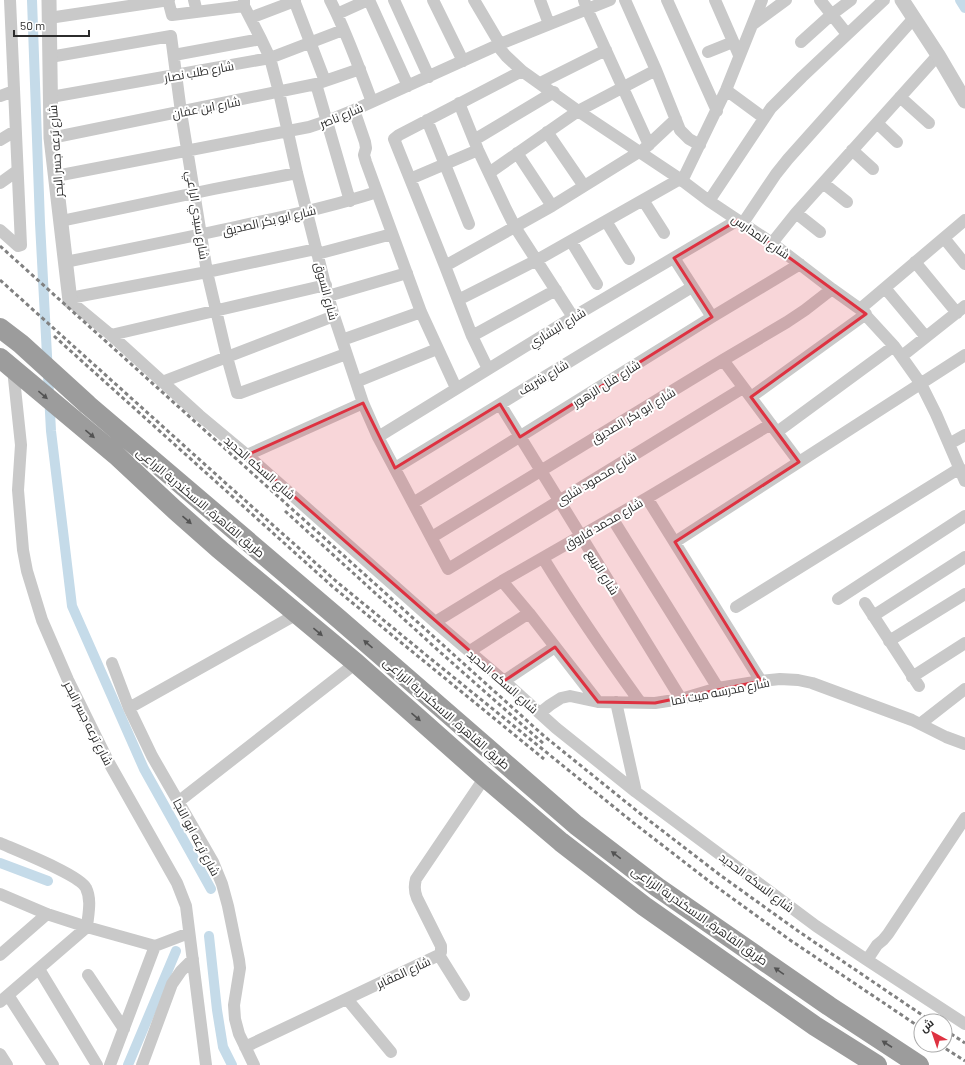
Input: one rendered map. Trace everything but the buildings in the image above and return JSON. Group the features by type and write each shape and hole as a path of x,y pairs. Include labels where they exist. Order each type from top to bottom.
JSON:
{"highway":[{"name":"طريق القاهرة, الاسكندرية الزراعى","path":"0,328 21,344 88,405 339,619 576,825 657,887 829,1006 919,1065"},
{"name":"طريق القاهرة, الاسكندرية الزراعى","path":"13,369 116,455 218,548 356,663 484,777 561,842 644,906 815,1026 877,1065"}],"street":[{"path":"0,230 18,246 20,246 14,91 6,53 5,17 10,0"},
{"name":"شارع ترعه جسر البحر","path":"49,0 51,138 70,299"},
{"path":"50,18 168,0 172,15 197,12 220,5 244,3"},
{"path":"194,0 197,12"},
{"path":"250,18 294,0 311,43 321,82 327,121 350,200"},
{"path":"330,0 360,69 372,102"},
{"path":"337,14 369,0 408,86"},
{"path":"394,0 429,76"},
{"path":"433,0 463,60"},
{"name":"شارع المدارس","path":"474,0 506,56 522,70 578,111 643,150 709,201 772,243 863,312 894,346 921,384 964,477"},
{"path":"540,0 549,24"},
{"name":"شارع ناصر","path":"56,176 309,127 354,110 498,44 549,24 586,4 610,0"},
{"path":"625,0 656,70 680,130 689,139 700,145"},
{"path":"667,0 717,111"},
{"path":"714,0 739,55"},
{"path":"751,0 754,20"},
{"path":"458,300 537,260 681,180 717,111 762,0"},
{"path":"754,20 786,0"},
{"path":"820,0 847,34"},
{"path":"801,42 851,0"},
{"path":"709,201 771,108 884,0"},
{"path":"902,0 938,55 965,101"},
{"name":"شارع السوق","path":"244,3 270,58 327,291 363,403 378,437 448,569"},
{"path":"586,4 623,87 643,150"},
{"path":"740,222 788,159 914,18"},
{"name":"شارع طلب نصار","path":"51,97 270,58 343,30"},
{"name":"شارع سيدي الراعي","path":"50,57 171,36 187,150 207,272 236,391 240,393 346,354"},
{"path":"174,56 261,39"},
{"path":"708,52 733,42"},
{"path":"540,83 606,50"},
{"path":"772,243 796,213 938,55"},
{"name":"شارع ابن عفان","path":"51,138 279,92 321,82 360,69"},
{"path":"488,369 472,336 394,139 522,70"},
{"path":"489,172 578,111 656,70"},
{"path":"726,90 764,118"},
{"path":"0,96 14,91"},
{"path":"410,179 445,164 476,145 554,92"},
{"path":"900,97 929,123"},
{"path":"459,103 476,145 515,227 573,317"},
{"path":"354,110 365,142 366,148 364,156 392,234 421,312 456,388"},
{"path":"445,266 552,206 643,150 676,119"},
{"path":"427,120 469,224"},
{"path":"877,123 897,142"},
{"path":"0,140 15,130"},
{"path":"547,132 584,186"},
{"path":"852,150 873,169"},
{"path":"517,153 552,206"},
{"path":"0,183 17,171"},
{"path":"61,221 297,173"},
{"path":"823,183 847,202"},
{"name":"شارع ابو بكر الصديق","path":"65,262 307,212 377,192"},
{"path":"643,200 664,234"},
{"path":"796,213 820,232"},
{"name":"شارع محمود شلبى","path":"448,569 559,501 747,392 863,312 885,288 965,220"},
{"path":"606,221 629,260"},
{"name":"شارع البشاري","path":"378,437 573,317 674,258 740,222"},
{"path":"70,299 317,251 392,234"},
{"path":"944,238 965,264"},
{"path":"570,241 596,284"},
{"path":"674,258 712,317"},
{"path":"902,356 961,310 915,262"},
{"name":"شارع فلل الزهور","path":"413,503 800,264"},
{"path":"111,334 216,310 327,291 407,274"},
{"name":"شارع شريف","path":"395,468 692,287"},
{"path":"885,288 926,337"},
{"name":"شارع ابو بكر الصديق","path":"432,537 787,322 832,289"},
{"path":"472,336 556,290"},
{"name":"شارع السكه الحديد","path":"70,299 111,334 199,415 247,455 540,713 636,792 816,926 965,1024"},
{"path":"342,340 421,312"},
{"path":"162,382 334,316"},
{"name":"شارع محمد فاروق","path":"436,622 502,581 647,498 774,428 894,346"},
{"path":"356,382 437,349"},
{"path":"675,542 965,355"},
{"path":"723,360 799,462"},
{"name":"شارع ترعه جسر البحر","path":"13,369 21,445 18,490 22,534 28,571 42,620 68,680 108,761 177,883 186,906 206,1065"},
{"path":"247,455 363,403"},
{"name":"شارع الربيع","path":"500,404 681,699"},
{"path":"949,444 965,435"},
{"path":"736,607 964,477"},
{"path":"647,498 761,681"},
{"path":"838,599 965,516"},
{"path":"612,518 718,688"},
{"path":"873,616 965,557"},
{"path":"543,558 618,672 640,702"},
{"path":"502,581 529,613 598,702"},
{"path":"889,641 965,594"},
{"path":"865,603 915,682 965,643"},
{"path":"470,651 529,613"},
{"path":"129,708 297,614"},
{"path":"504,681 555,647"},
{"name":"شارع ترعه ابو النجا","path":"112,663 129,708 152,756 213,862 222,884 228,906 240,968 234,1005 235,1019 238,1034 254,1065"},
{"path":"178,802 356,663"},
{"name":"شارع مدرسه ميت نما","path":"540,713 561,698 570,696 598,702 655,702 681,699 718,688 761,681 780,679 798,680 812,683 920,724 946,737 965,744"},
{"path":"920,724 965,689"},
{"path":"616,702 636,792"},
{"name":"شارع المقابر","path":"245,1046 439,955 441,952 441,946 415,892 414,885 416,879 484,777"},
{"path":"867,960 877,945 888,934 965,818"},
{"path":"0,843 74,876 86,886 89,895 87,927 4,999 53,1065"},
{"path":"3,899 87,927 155,946 190,933"},
{"path":"0,955 47,914"},
{"path":"110,1065 155,946"},
{"path":"439,955 464,995"},
{"path":"142,1065 172,984 181,971 193,959"},
{"path":"39,969 97,1065"},
{"path":"88,975 124,1029"},
{"path":"347,999 391,1052"},
{"path":"0,1054 7,1065"}],"highlighted area":[{"path":"738,220 866,314 751,397 799,462 675,542 761,681 655,703 598,702 555,647 504,681 247,455 363,403 395,468 500,404 520,437 712,317 674,258"}],"waterway":[{"path":"32,0 40,223 51,431 72,606 144,769 211,889"},
{"path":"960,0 965,8"},
{"path":"0,863 48,881"},
{"path":"209,936 217,1010 223,1047 232,1065"},
{"path":"128,1065 176,951"}],"railway":[{"path":"0,246 544,736 642,815 720,875 798,931 919,1013"},
{"path":"0,280 337,582 431,659 635,824 714,885 790,940 913,1023"},
{"path":"54,336 333,587 544,759"},
{"path":"285,511 544,744"},
{"path":"953,1035 965,1043"},
{"path":"952,1053 965,1061"}]}
